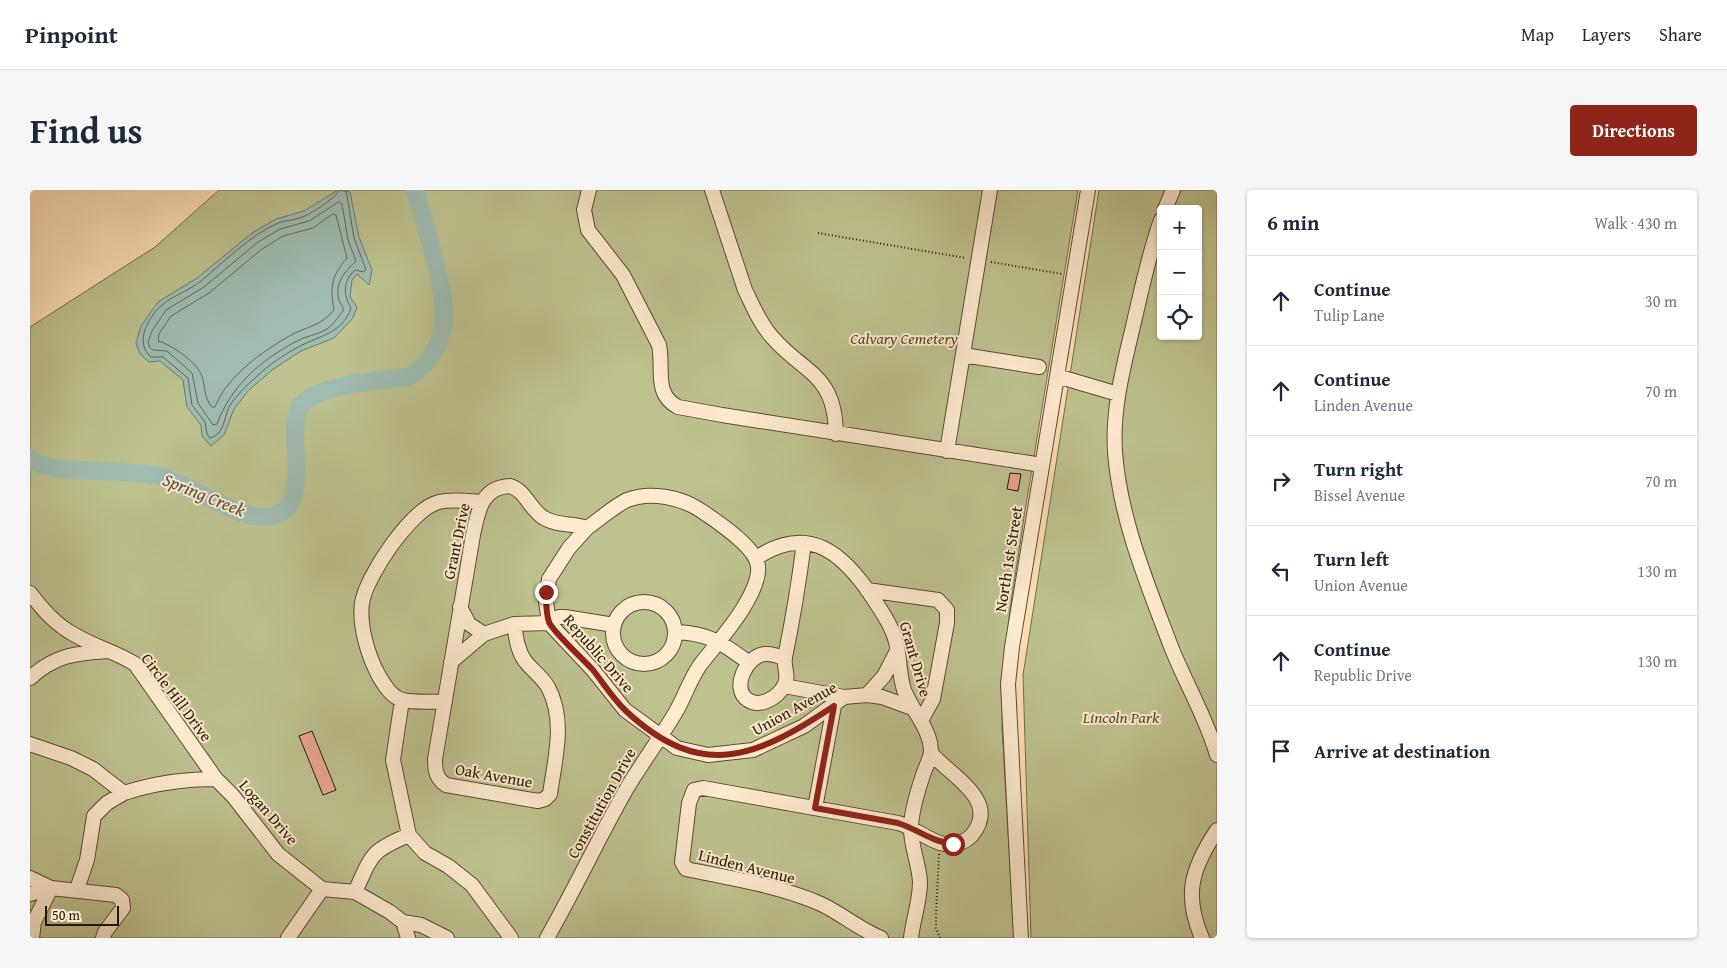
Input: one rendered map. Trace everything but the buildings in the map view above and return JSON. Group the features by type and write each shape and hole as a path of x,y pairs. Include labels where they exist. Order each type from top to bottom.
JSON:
{"street":[{"path":"589,190 584,210 588,230 624,275 659,345 662,357 661,388 672,404 687,409 836,434 1042,466"},
{"path":"712,190 745,290 753,306 772,338 816,375 832,404 836,434"},
{"path":"947,451 990,190"},
{"name":"North 1st Street","path":"1021,938 1008,684 1056,376 1088,190"},
{"path":"1167,205 1173,190"},
{"path":"1157,234 1143,281 1118,394 1115,452 1124,509 1171,646 1201,709 1217,755"},
{"path":"963,355 1040,367"},
{"path":"1056,376 1118,394"},
{"name":"Grant Drive","path":"439,780 435,772 435,759 460,607 481,502 493,490 510,486 521,492 532,508 545,519 555,523 587,528"},
{"path":"587,528 628,500 643,496 666,497 681,500 714,519 756,558"},
{"path":"445,702 402,700 391,693 382,682 370,655 361,611 365,590 392,547 410,524 427,508 438,502 481,502"},
{"name":"Republic Drive","path":"587,528 569,548 548,579 546,601 549,623 625,710 659,736"},
{"name":"Grant Drive","path":"756,558 775,546 789,542 826,548 844,560 867,590 892,631 904,688 912,708 922,719 931,753"},
{"path":"785,659 767,654 758,656 748,662 743,672 741,687 743,695 748,700 757,703 767,702 784,686 787,679 785,659 804,543"},
{"name":"Constitution Drive","path":"547,938 628,788 659,736 674,716 698,669 745,606 758,575 756,558"},
{"path":"867,590 938,600 947,610 934,699 922,719"},
{"name":"Circle Hill Drive","path":"30,593 48,616 75,636 111,651 135,664 216,779"},
{"path":"650,603 665,610 672,621 675,632 671,648 665,657 647,664 626,659 618,649 613,636 614,625 620,614 630,606 650,603"},
{"path":"460,607 469,624 484,634"},
{"path":"451,662 484,634 514,624 549,623 564,617 614,625"},
{"name":"Oak Avenue","path":"439,780 446,785 538,801 545,799 550,794 559,725 556,709 547,685 524,660 519,648 514,624"},
{"path":"675,632 690,632 719,640 748,662"},
{"path":"30,678 46,664 64,656 111,651"},
{"path":"867,695 884,676 897,651"},
{"path":"784,686 839,702 815,808"},
{"name":"Union Avenue","path":"659,736 677,748 695,754 738,753 753,750 786,736 839,702 867,695 882,697 912,708"},
{"path":"402,700 393,760 409,835 425,853 448,866 472,885 511,938"},
{"path":"30,744 71,758 93,769 124,793"},
{"path":"911,938 918,907 920,882 911,827 915,800 931,753 970,791 982,810 979,823 967,839 953,844 940,843"},
{"name":"Logan Drive","path":"77,890 87,860 94,816 107,803 124,793 162,782 216,779 233,796 278,854 322,889"},
{"name":"Linden Avenue","path":"882,938 864,931 820,904 755,884 686,869 682,862 689,803 694,790 703,788 911,827 940,843"},
{"path":"1202,938 1192,905 1192,887 1195,870 1202,852 1217,830"},
{"path":"355,892 374,854 382,846 409,835"},
{"path":"30,878 51,888"},
{"path":"32,938 34,922 51,888"},
{"path":"30,894 51,888 116,895 122,900 123,908 104,932 103,938"},
{"path":"288,938 322,889 355,892 403,922 421,925 446,938"},
{"path":"403,922 408,938"}],"path":[{"path":"818,233 1073,276"},
{"path":"940,843 936,928 940,938"}],"green space":[{"name":"Calvary Cemetery","path":"219,190 1078,190 1025,511 1010,610 1003,673 1002,728 1014,938 30,938 30,327 155,247"},
{"name":"Lincoln Park","path":"1099,190 1217,190 1217,938 1031,938 1023,675"}],"water":[{"path":"338,190 350,192 359,237 372,270 369,285 357,274 352,280 350,297 357,307 353,318 334,338 301,351 272,370 248,391 234,409 224,435 211,446 202,436 201,425 187,407 183,380 160,361 149,362 140,354 136,343 141,326 158,302 197,278 252,233 276,219 304,211"}],"waterway":[{"name":"Spring Creek","path":"30,459 54,468 129,472 160,476 234,510 264,517 276,515 288,506 294,493 296,477 295,425 298,411 305,401 323,391 334,388 411,376 426,362 439,340 443,330 444,317 440,281 415,190"}],"route":[{"path":"546,592 549,623 625,710 677,748 695,754 708,755 753,750 786,736 834,706 815,808 898,823 911,827 940,843 953,844"}]}
